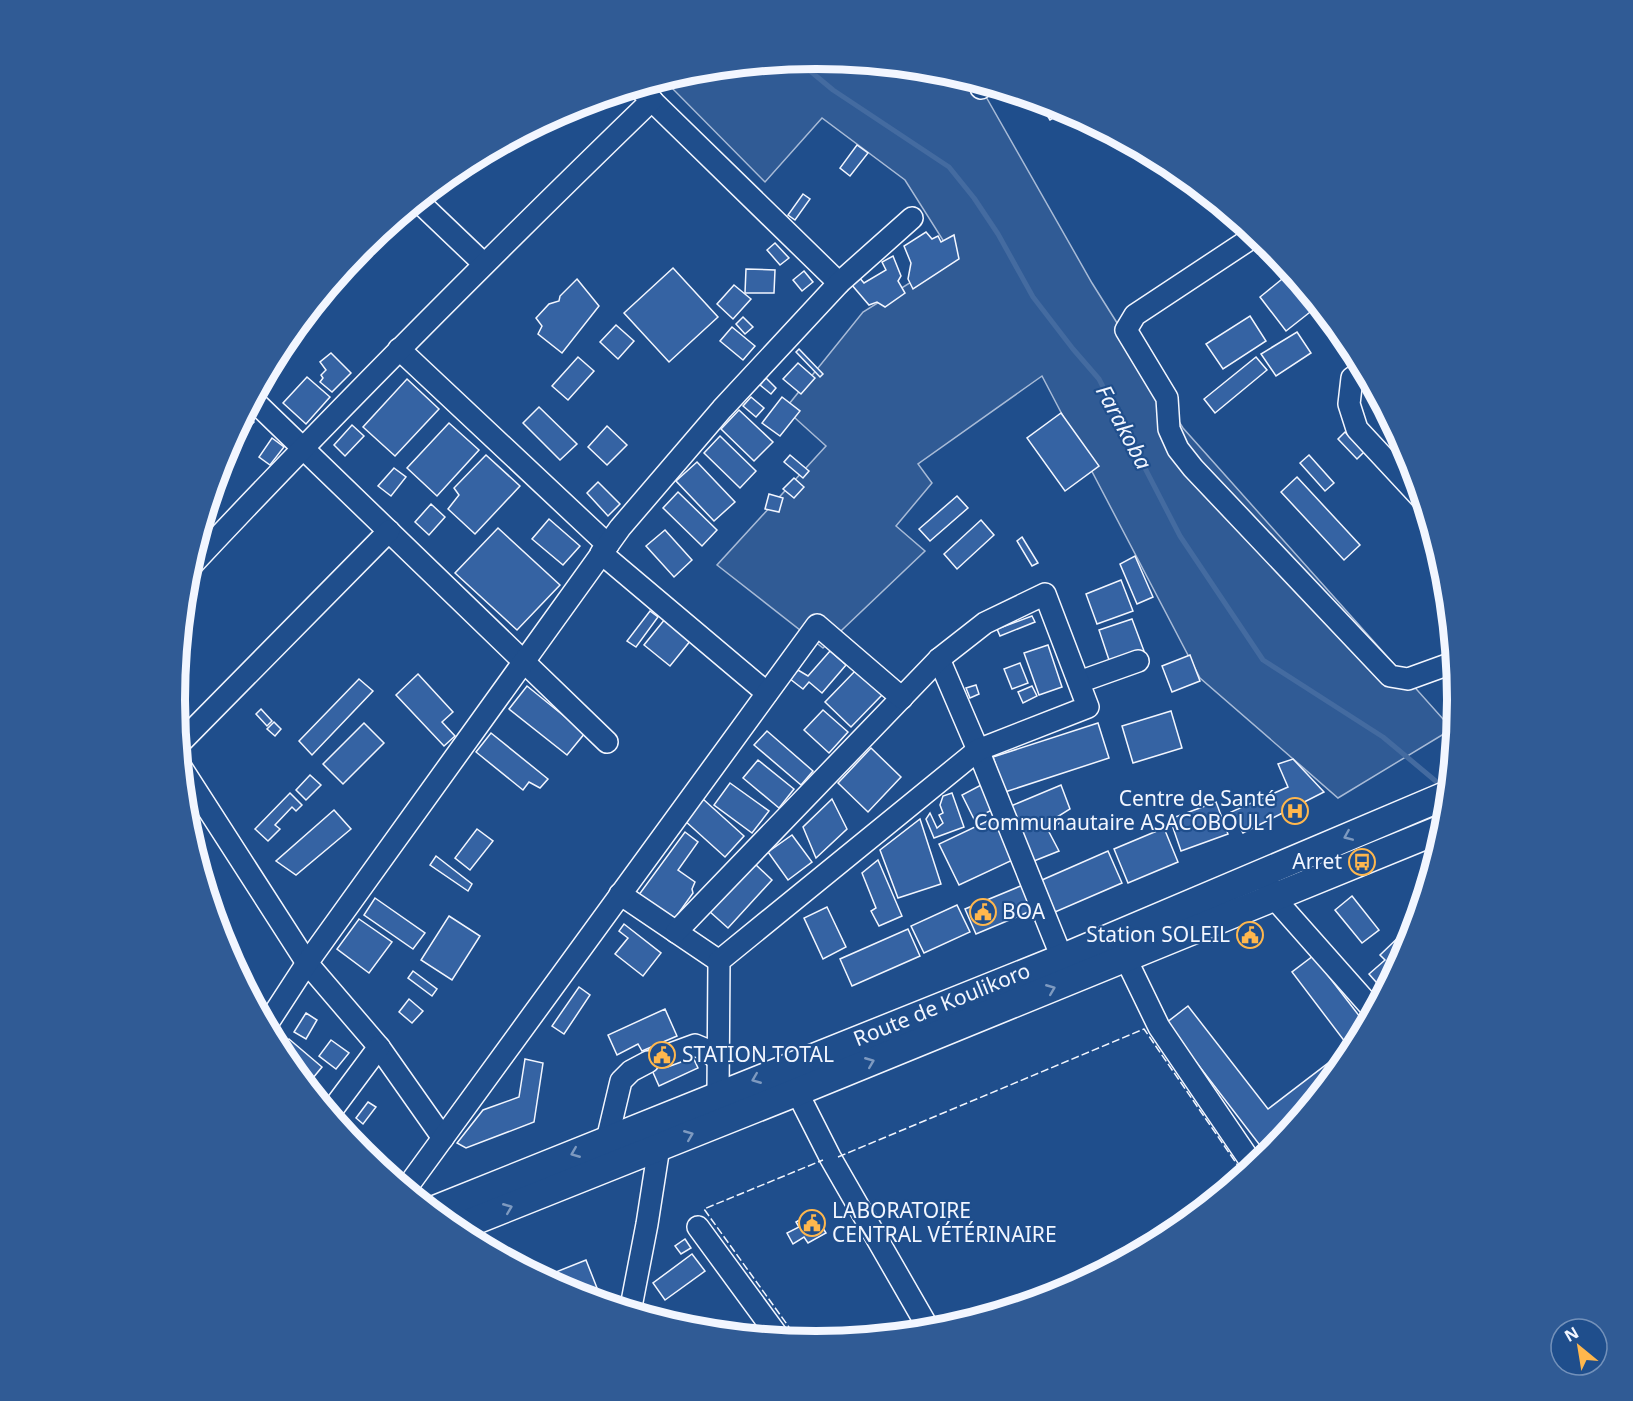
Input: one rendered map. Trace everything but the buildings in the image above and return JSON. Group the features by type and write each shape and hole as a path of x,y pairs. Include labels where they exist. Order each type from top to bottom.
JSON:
{"main road":[{"name":"Route de Koulikoro","path":"440,1207 1062,958 1441,798"},
{"name":"Route de Koulikoro","path":"464,1225 1126,959 1434,832"}],"street":[{"path":"645,93 839,283"},
{"path":"203,553 644,94"},
{"path":"423,206 483,263"},
{"path":"271,1018 307,963 604,549 722,409 839,283 912,218"},
{"path":"1248,240 1135,315 1126,330 1167,398 1169,429 1178,449 1193,468 1390,676 1408,679 1447,665"},
{"path":"399,349 604,549 767,693"},
{"path":"1357,375 1352,378 1349,404 1357,429 1403,468"},
{"path":"259,405 607,742"},
{"path":"186,737 389,531"},
{"path":"676,932 939,659 985,623 1045,594 1088,707 978,750 719,961"},
{"path":"410,1183 817,625 902,698"},
{"path":"939,659 1062,958"},
{"path":"1079,682 1138,661"},
{"path":"190,781 307,963 379,1047 443,1137"},
{"path":"1263,872 1274,898 1369,1005"},
{"path":"620,894 719,961"},
{"path":"1126,959 1159,1027 1250,1159"},
{"path":"718,1094 719,961"},
{"path":"607,1140 621,1081 632,1071 695,1045 707,1050 718,1060"},
{"path":"334,1107 379,1047"},
{"path":"797,1092 830,1157 925,1323"},
{"path":"632,1303 648,1224 659,1147"},
{"path":"698,1227 774,1331"}],"shaded area":[{"path":"816,69 899,74 983,92 1092,283 1183,428 1447,724 1447,732 1338,798 1200,678 1042,376 918,464 932,483 896,526 925,551 823,648 717,565 826,446 785,409 863,312 953,256 905,180 822,118 765,182 671,87 734,74"}],"waterway":[{"name":"Farakoba","path":"808,69 833,90 949,167 974,198 998,234 1033,297 1099,379 1180,536 1263,660 1383,737 1442,787"}],"fence":[{"path":"838,1157 1144,1029 1240,1169"},
{"path":"792,1331 704,1209 823,1160"}],"place":[{"name":"Centre de Santé Communautaire ASACOBOUL1","path":"1295,811"},
{"name":"Arret","path":"1362,862"},
{"name":"BOA","path":"983,912"},
{"name":"Station SOLEIL","path":"1250,935"},
{"name":"STATION TOTAL","path":"662,1055"},
{"name":"LABORATOIRE CENTRAL VÉTÉRINAIRE","path":"812,1223"}]}
